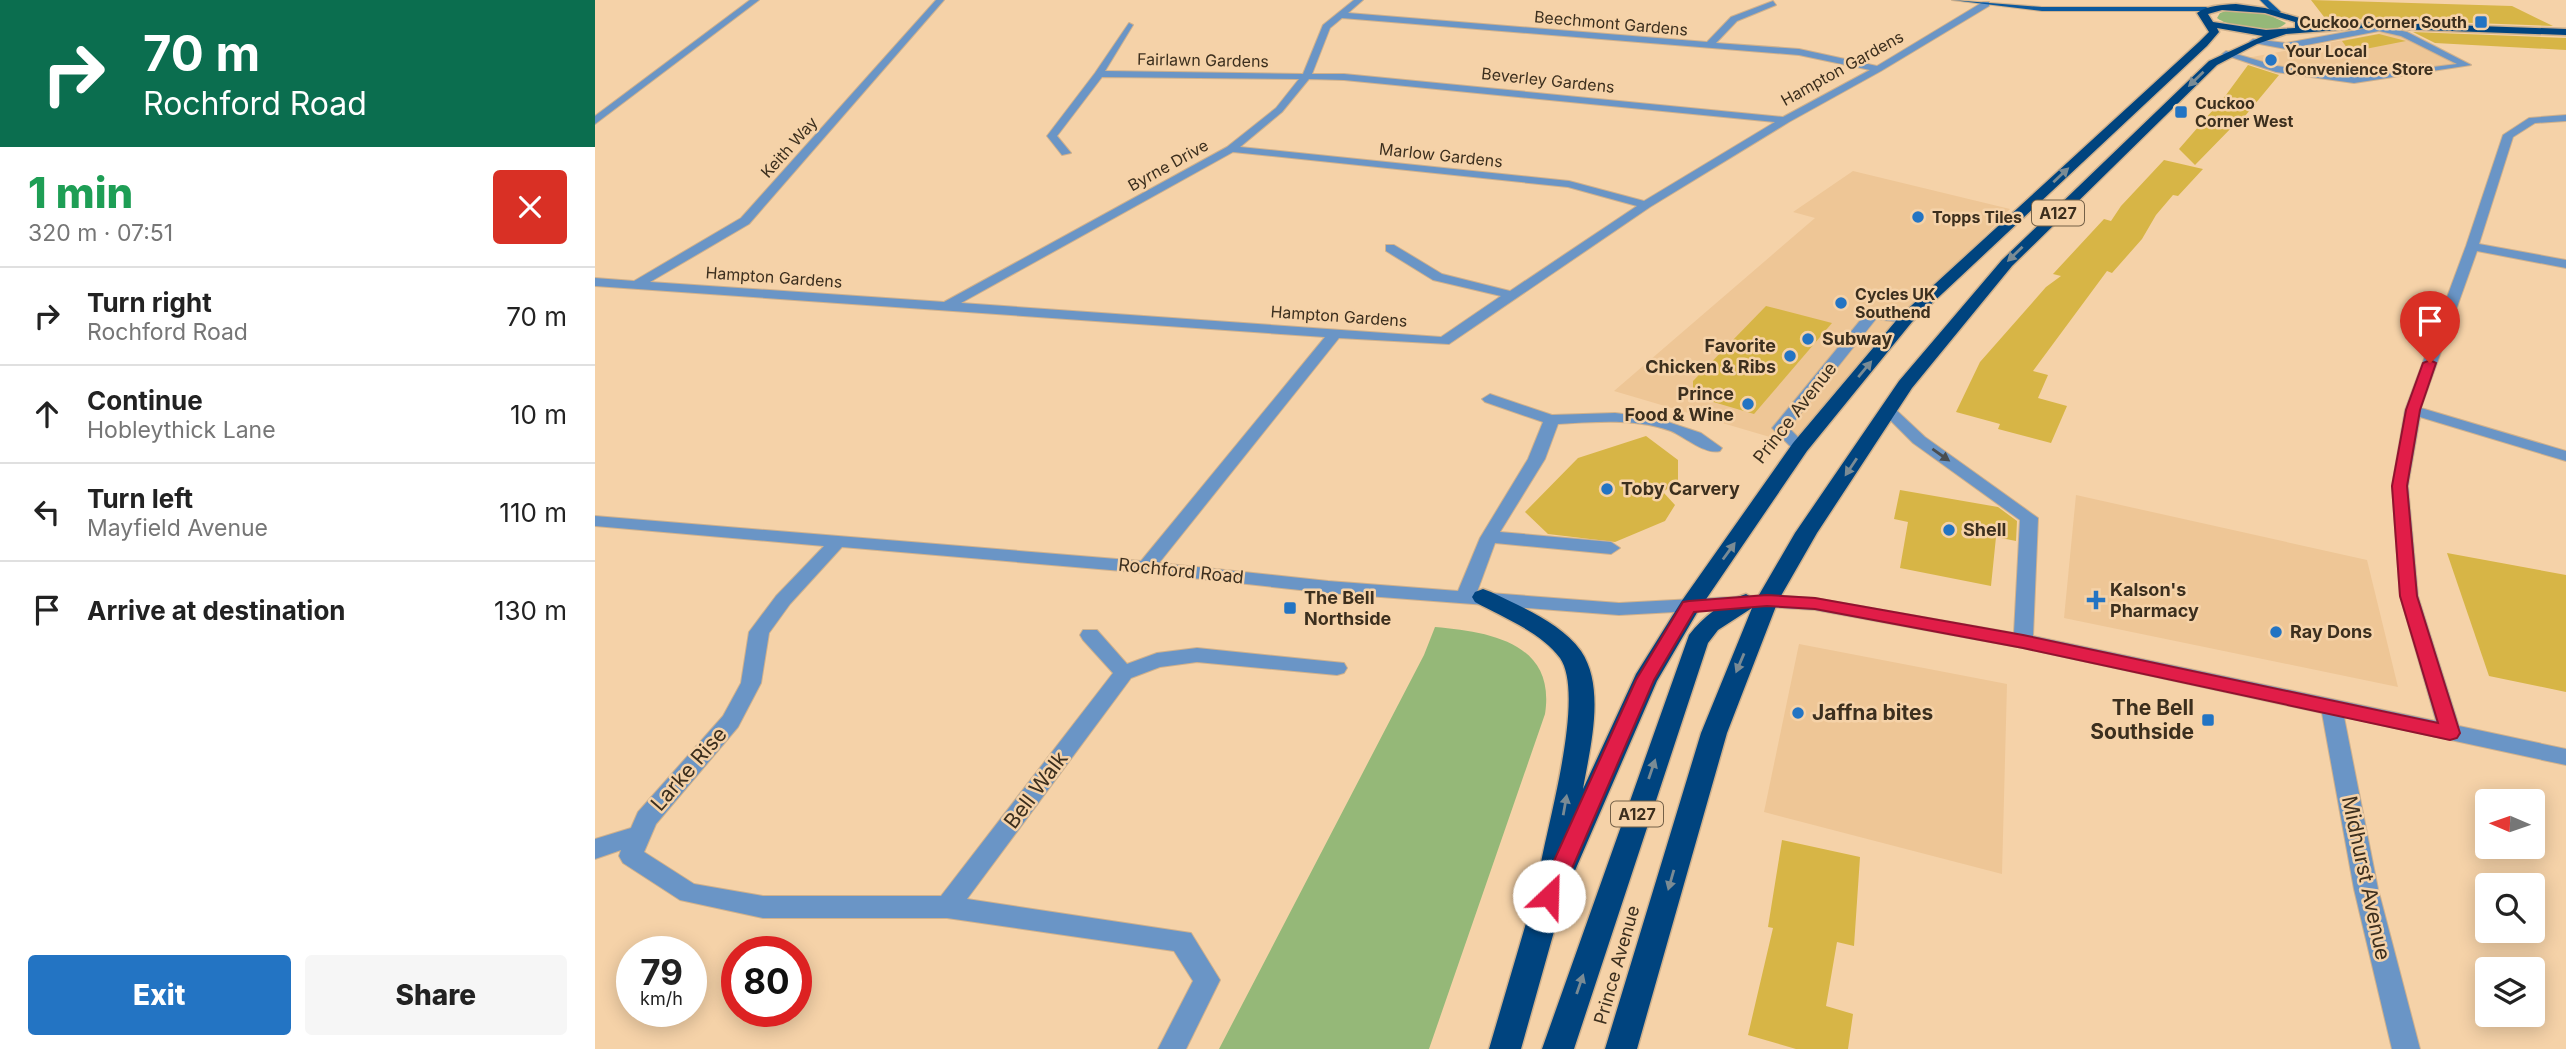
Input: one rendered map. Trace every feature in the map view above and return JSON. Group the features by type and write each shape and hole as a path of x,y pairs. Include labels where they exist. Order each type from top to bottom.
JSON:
{"highway":[{"path":"2282,33 2243,31 2209,24 2202,16 2209,9 2235,7 2308,15"},
{"path":"2281,13 2300,21 2300,28"},
{"path":"2332,16 2566,30"},
{"name":"Prince Avenue","path":"1505,1049 1549,896 1645,680 1689,607 1800,447 1906,319 2203,44 2214,32 2209,24"},
{"name":"Prince Avenue","path":"1621,1049 1714,733 1756,601 1806,533 1905,385 2007,262 2203,72 2226,54 2253,42 2300,28 2566,30"},
{"name":"A127","path":"1474,596 1536,626 1571,655 1581,672 1583,708 1549,896"},
{"name":"A127","path":"1558,1049 1697,641 1710,624 1756,601"}],"main road":[{"path":"1956,0 2183,19"},
{"path":"2091,10 2209,9 2220,0"},
{"path":"2264,0 2281,13"},
{"path":"2195,21 2209,24"}],"street":[{"path":"595,121 755,0"},
{"name":"Keith Way","path":"636,285 745,221 940,0"},
{"name":"Byrne Drive","path":"945,307 1231,149 1279,110 1306,77 1326,27 1359,0"},
{"path":"1709,45 1734,19 1773,3"},
{"name":"Hampton Gardens","path":"595,282 1444,341 1646,205 1785,120 1878,69 1986,4"},
{"name":"Beechmont Gardens","path":"1340,15 1799,52 1878,69"},
{"name":"Fairlawn Gardens","path":"1066,153 1052,136 1099,74 1129,25"},
{"path":"2226,54 2276,68 2354,80 2467,65 2404,34 2371,27 2287,46 2253,42"},
{"name":"Fairlawn Gardens","path":"1099,74 1306,77"},
{"name":"Beverley Gardens","path":"1306,77 1387,80 1785,120"},
{"path":"2450,733 2409,596 2400,486 2413,410 2472,246 2508,135 2533,120 2566,118"},
{"name":"Marlow Gardens","path":"1231,149 1569,184 1646,205"},
{"path":"2472,246 2566,264"},
{"path":"1390,248 1438,277 1512,295"},
{"path":"1800,447 1780,428 1872,315 1906,319"},
{"path":"1146,567 1335,334"},
{"path":"1490,399 1551,420 1642,418 1681,428 1714,448"},
{"path":"2413,410 2566,456"},
{"path":"1889,411 1919,440 2029,518 2023,641"},
{"path":"1474,596 1475,568 1490,537 1543,448 1551,420"},
{"name":"Rochford Road","path":"595,521 1146,567 1328,587 1619,609 1756,601 1815,604 2023,641 2566,757"},
{"path":"1490,537 1611,548"},
{"name":"Larke Rise","path":"640,835 646,819 731,721 751,683 759,632 783,600 838,541"},
{"path":"1090,635 1124,673 1157,660 1197,655 1337,667"},
{"name":"Bell Walk","path":"947,907 1124,673"},
{"name":"Midhurst Avenue","path":"2331,706 2366,889 2406,1049"},
{"path":"595,849 640,835"},
{"path":"640,835 631,856 689,893 763,907 947,907 1182,941 1207,980 1172,1049"}],"shaded area":[{"path":"2394,32 2457,64 2353,77 2278,68 2247,58"},
{"path":"1853,171 2010,209 1790,443 1614,391 1815,218 1793,212"},
{"path":"2076,495 2367,560 2398,687 2064,618"},
{"path":"1799,644 2007,684 2002,874 1764,812"}],"green space":[{"path":"2226,11 2267,14 2286,23 2272,30 2242,28 2217,18 2220,13"},
{"path":"1435,627 1477,633 1515,646 1530,657 1540,671 1546,690 1545,714 1429,1049 1219,1049 1424,655"}],"building":[{"path":"2311,0 2512,6 2553,26 2366,19 2328,22"},
{"path":"2413,32 2566,38 2566,50 2435,43"},
{"path":"2379,34 2406,41 2350,52 2342,41"},
{"path":"2248,65 2279,75 2240,122 2195,165 2179,149"},
{"path":"2164,160 2203,169 2178,196 2173,195 2156,215 2142,239 2112,273 2107,271 2033,371 2048,375 2038,398 2067,406 2051,443 1998,429 2000,424 1956,412 1980,362 2046,287 2061,276 2053,274 2104,219 2111,221 2121,206"},
{"path":"1766,306 1832,323 1754,414 1693,396 1693,381"},
{"name":"Toby Carvery","path":"1646,436 1678,460 1678,481 1663,492 1675,505 1665,521 1615,542 1548,534 1525,512 1578,458"},
{"path":"1900,490 1998,507 2017,521 2016,541 1996,537 1991,586 1900,568 1908,522 1894,519"},
{"path":"2447,553 2566,575 2566,692 2489,676"},
{"path":"1782,840 1860,857 1854,946 1837,942 1826,1006 1853,1014 1848,1049 1796,1049 1748,1035 1773,928 1768,927"}],"place":[{"name":"Cuckoo Corner South","path":"2481,22"},
{"name":"Your Local Convenience Store","path":"2271,60"},
{"name":"Cuckoo Corner West","path":"2181,112"},
{"name":"Topps Tiles","path":"1918,217"},
{"name":"Cycles UK Southend","path":"1841,303"},
{"name":"Subway","path":"1808,339"},
{"name":"Favorite Chicken & Ribs","path":"1790,356"},
{"name":"Prince Food & Wine","path":"1748,404"},
{"name":"Toby Carvery","path":"1607,489"},
{"name":"Shell","path":"1949,530"},
{"name":"Kalson's Pharmacy","path":"2096,600"},
{"name":"The Bell Northside","path":"1290,608"},
{"name":"Ray Dons","path":"2276,632"},
{"name":"Jaffna bites","path":"1798,713"},
{"name":"The Bell Southside","path":"2208,720"}],"route":[{"path":"1549,896 1645,680 1689,607 1767,600 1815,604 2023,641 2450,733 2409,596 2400,486 2413,410 2430,363"}]}
